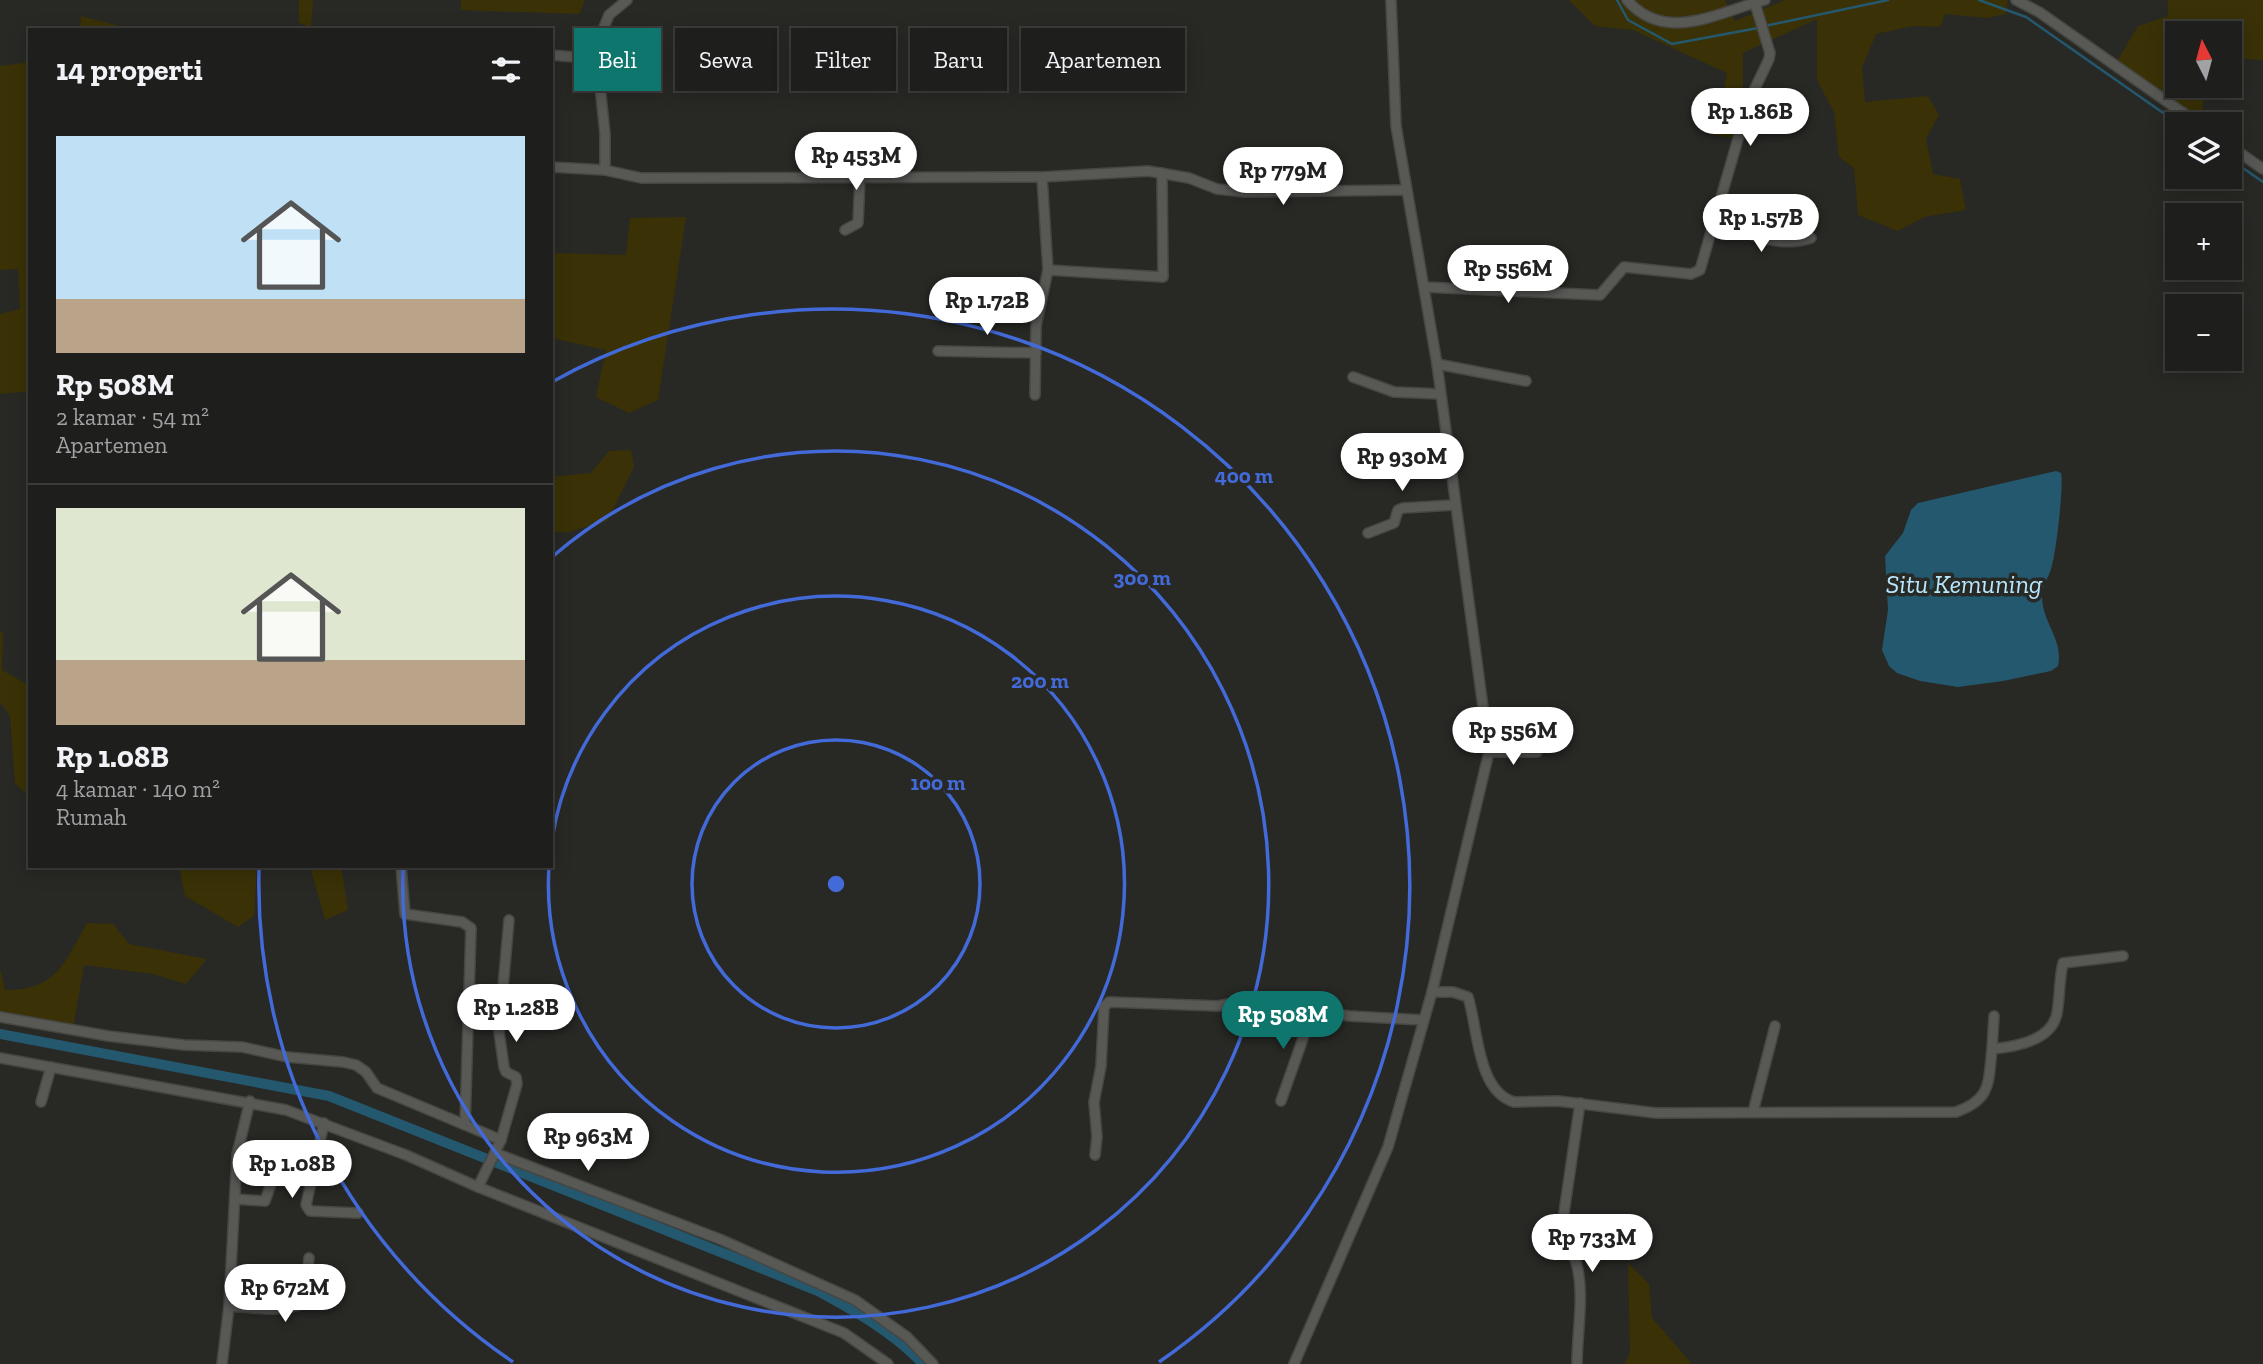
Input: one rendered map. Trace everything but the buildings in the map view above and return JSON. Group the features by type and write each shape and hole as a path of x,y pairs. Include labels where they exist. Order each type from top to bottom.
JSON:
{"street":[{"path":"604,28 609,15 627,0"},
{"path":"1294,1364 1388,1147 1432,992 1489,752 1437,364 1396,118 1391,0"},
{"path":"1628,0 1647,17 1679,23 1723,15 1765,0"},
{"path":"2016,0 2039,12 2182,112"},
{"path":"1424,287 1600,295 1624,267 1696,273 1700,270 1749,101 1767,68 1770,53 1755,3"},
{"path":"553,55 574,57"},
{"path":"601,91 605,170"},
{"path":"2242,154 2263,169"},
{"path":"553,167 605,170 641,178 1042,177 1148,171 1189,178 1217,189 1245,192 1406,190"},
{"path":"1048,270 1163,278 1162,173"},
{"path":"845,230 858,223 860,177"},
{"path":"1035,396 1036,326 1048,270 1042,177"},
{"path":"1713,220 1770,242 1796,243 1811,238"},
{"path":"938,351 1036,353"},
{"path":"1437,364 1526,381"},
{"path":"1353,377 1394,391 1440,394"},
{"path":"1368,533 1394,523 1398,510 1403,508 1454,505"},
{"path":"1489,752 1537,752"},
{"path":"401,868 405,914 462,922 471,928 466,1125"},
{"path":"480,1183 501,1140 517,1084 516,1077 506,1072 504,1067 499,1032 509,920"},
{"path":"1992,1049 2027,1044 2050,1028 2057,1015 2062,964 2065,961 2123,956"},
{"path":"1432,992 1465,993 1468,997 1483,1069 1508,1100 1580,1104 1656,1113 1956,1112 1976,1105 1987,1090 1994,1016"},
{"path":"1095,1155 1097,1137 1094,1102 1106,1004 1125,1002 1177,1007 1219,1006 1266,998 1313,1010 1423,1020"},
{"path":"1281,1101 1313,1010"},
{"path":"0,1017 108,1036 184,1045 242,1047 287,1057 356,1065 366,1072 377,1087 501,1140"},
{"path":"1753,1112 1775,1026"},
{"path":"0,1058 250,1101 324,1124 480,1183 844,1333 888,1364"},
{"path":"41,1102 51,1067"},
{"path":"222,1364 229,1306 237,1154 250,1101"},
{"path":"1577,1364 1579,1292 1576,1262 1562,1248 1560,1240 1580,1104"},
{"path":"324,1124 306,1205 310,1210 358,1213"},
{"path":"494,1155 722,1240 855,1300 907,1337 933,1364"},
{"path":"235,1199 265,1200 272,1181"},
{"path":"229,1306 276,1309 292,1308 304,1303 309,1258"}],"shaded area":[{"path":"299,0 313,0 311,27 299,23"},
{"path":"461,0 585,0 579,14 461,10"},
{"path":"1569,0 1725,0 1735,21 1785,0 2008,0 2006,14 1986,18 1945,14 1940,27 1913,26 1876,34 1862,68 1865,102 1928,96 1939,115 1926,139 1933,174 1960,179 1966,210 1924,217 1898,231 1858,215 1854,168 1839,157 1834,112 1817,80 1817,19 1743,53 1743,140 1710,134 1718,120 1727,73 1633,30 1595,26"},
{"path":"2168,0 2263,0 2263,60 2242,59 2242,21 2165,21 2165,95 2117,61 2138,26 2168,16"},
{"path":"81,16 125,28 80,28"},
{"path":"28,62 28,391 0,394 0,314 20,309 18,269 0,270 0,66"},
{"path":"2169,98 2204,98 2202,112 2188,112"},
{"path":"686,217 658,400 629,413 596,397 606,350 553,338 553,253 626,255 630,218"},
{"path":"631,450 634,467 607,521 568,532 553,532 553,477 591,473 609,451"},
{"path":"0,632 3,633 2,670 28,685 28,796 15,783 10,716 0,702"},
{"path":"179,868 257,868 254,916 238,927 185,896"},
{"path":"311,868 341,868 348,910 325,920"},
{"path":"87,923 113,924 129,944 207,959 186,984 153,974 84,965 72,1034 0,1017 0,968 5,990 22,989 48,980 65,962"},
{"path":"1628,1263 1649,1284 1652,1318 1692,1364 1624,1364 1630,1354"}],"water":[{"name":"Situ Kemuning","path":"2056,471 2061,473 2062,480 2059,520 2053,561 2042,594 2045,613 2058,647 2058,666 2051,671 1958,687 1920,681 1897,673 1889,666 1882,650 1888,610 1885,556 1903,533 1911,510 1918,503"}],"waterway":[{"path":"1617,0 1628,20 1672,44 1758,28"},
{"path":"1765,26 1888,0"},
{"path":"1979,0 2026,17 2165,114"},
{"path":"2242,167 2263,182"},
{"path":"0,1034 329,1096 818,1291 887,1332 923,1364"}]}
